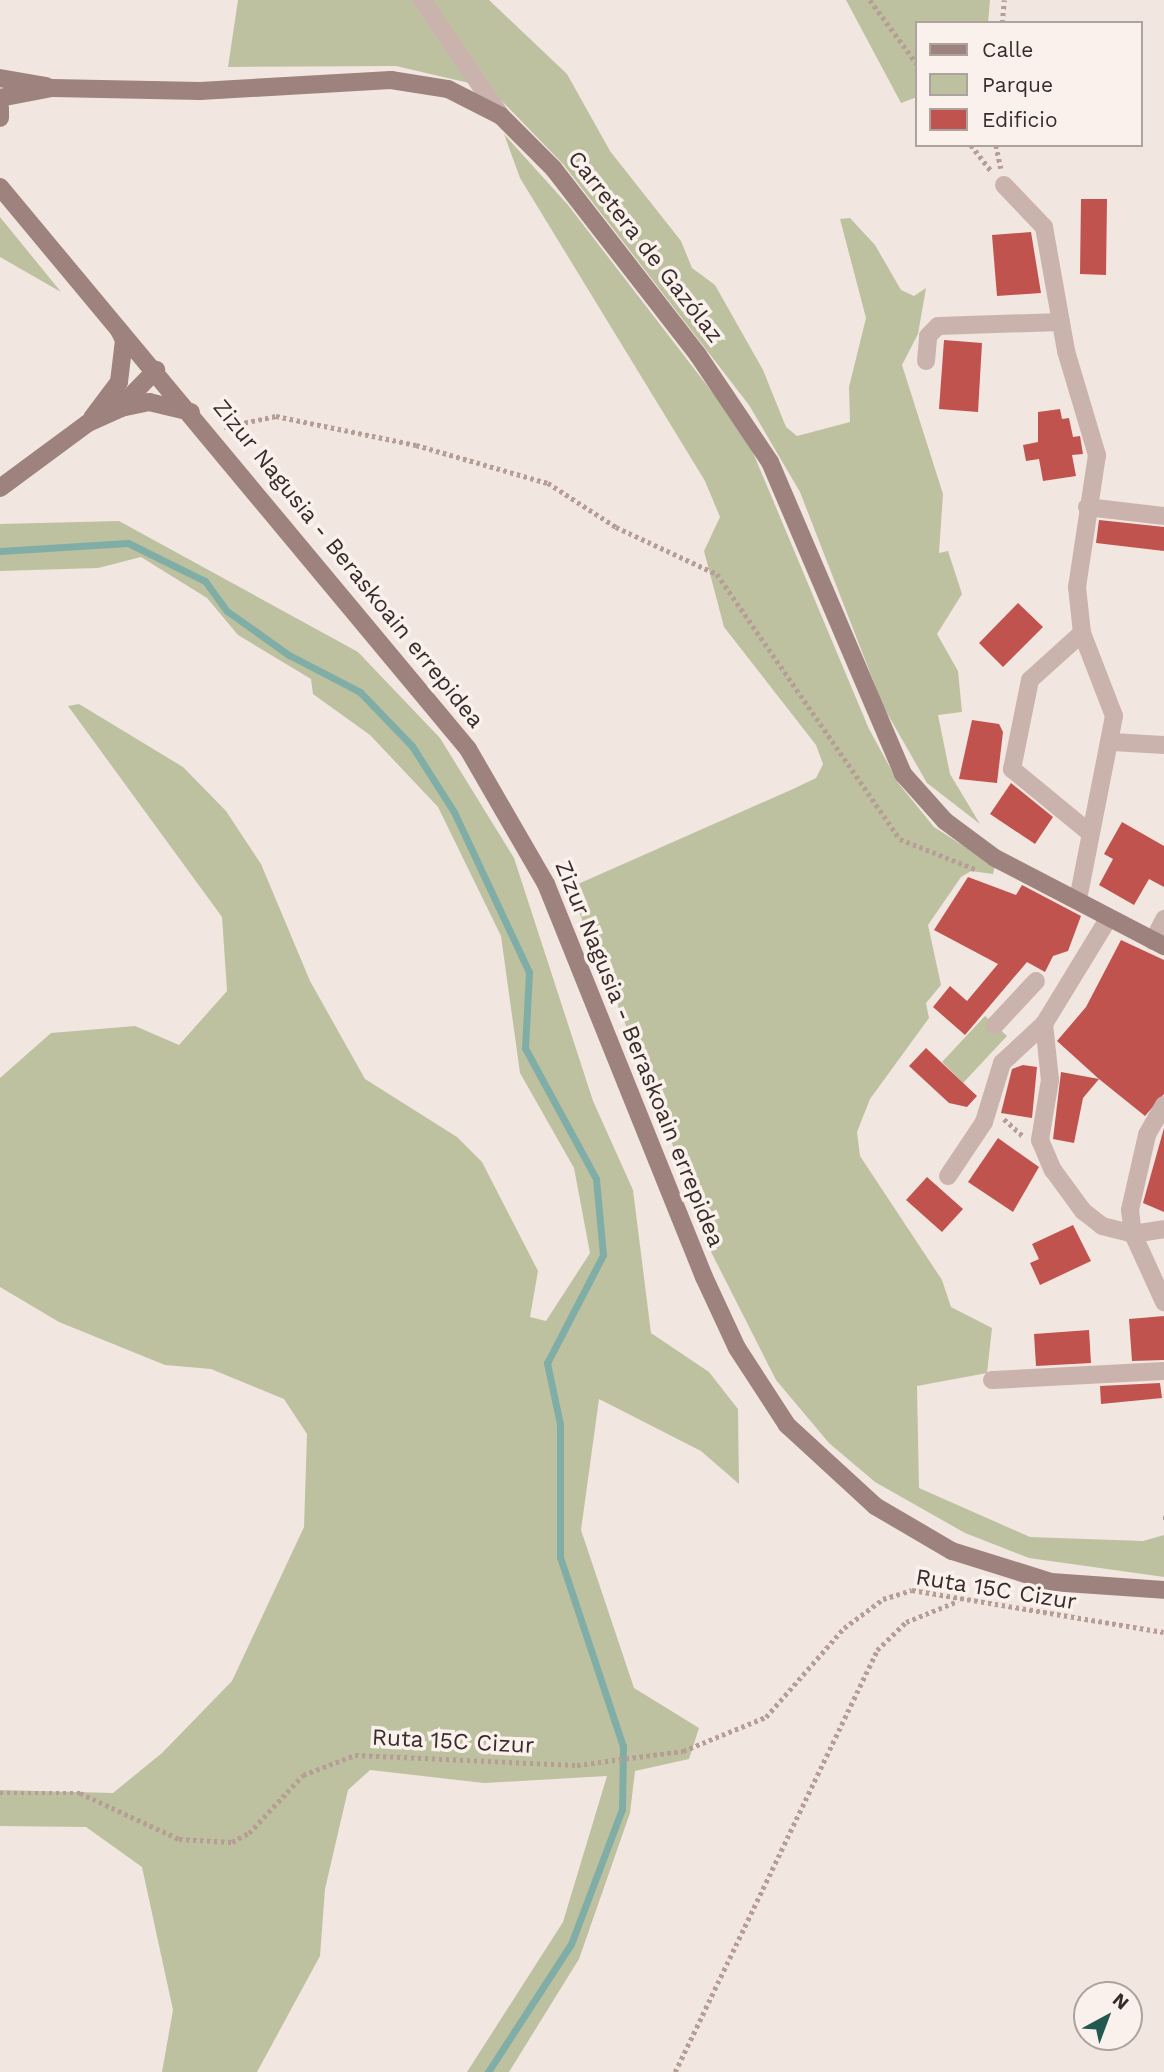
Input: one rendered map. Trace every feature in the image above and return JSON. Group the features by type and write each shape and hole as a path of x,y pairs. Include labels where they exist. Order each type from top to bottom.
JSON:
{"street":[{"path":"422,0 500,116"},
{"path":"0,78 52,88"},
{"name":"Carretera de Gazólaz","path":"52,88 200,91 391,80 447,89 500,116 553,168 741,416 770,462 881,732 903,774 945,821 995,858 1158,944"},
{"path":"0,98 52,88"},
{"path":"0,108 0,118"},
{"path":"1003,185 1044,227 1061,322 1097,455 1077,587 1082,633 1109,692 1112,742 1090,834 1078,900"},
{"name":"Zizur Nagusia - Beraskoain errepidea","path":"0,187 429,698 508,814 567,932 704,1277 737,1348 787,1425 875,1506 952,1550 1051,1582 1164,1590"},
{"path":"88,423 119,382 124,340 108,313"},
{"path":"926,361 928,336 938,327 1061,322"},
{"path":"114,411 156,370"},
{"path":"0,488 88,423 114,411 149,402 192,413"},
{"path":"1087,507 1164,516"},
{"path":"1082,633 1030,680 1012,769 1090,834"},
{"path":"1112,742 1164,745"},
{"path":"948,1176 984,1122 1002,1063 1044,1024 1108,919"},
{"path":"1158,944 1164,919"},
{"path":"995,1025 1032,978 1062,996"},
{"path":"1044,1024 1050,1080 1040,1140 1050,1162 1083,1211 1102,1226 1133,1234 1164,1229"},
{"path":"1162,1113 1130,1210 1133,1234 1164,1302"},
{"path":"992,1380 1164,1371"}],"path":[{"path":"870,0 916,63"},
{"path":"1002,21 1004,0"},
{"path":"973,147 1003,185"},
{"path":"207,431 276,416 416,445 548,483 616,527 717,574 900,839 987,874"},
{"path":"999,1114 1024,1137"},
{"name":"Ruta 15C Cizur","path":"0,1793 80,1793 179,1839 232,1843 249,1833 303,1775 355,1755 428,1763 611,1764 683,1751 766,1717 844,1628 883,1599 912,1590 959,1601 1164,1632"},
{"path":"675,2072 877,1650 922,1613 959,1601"}],"green space":[{"path":"238,0 414,0 469,83 396,66 228,67"},
{"path":"431,0 489,0 567,74 610,151 681,241 692,268 715,285 763,370 786,427 797,436 850,422 849,387 866,318 840,219 850,218 875,245 901,290 914,296 926,288 918,334 902,365 943,494 939,553 948,551 962,594 937,634 958,671 962,712 938,715 950,774 980,824 927,783 883,706 800,492 749,405 563,164 498,97"},
{"path":"846,0 990,0 988,21 916,21 916,97 901,103"},
{"path":"504,134 568,205 746,436 869,729 899,784 934,827 995,866 993,874 971,871 961,877 928,925 941,985 926,1003 929,1018 870,1099 857,1132 860,1156 942,1280 951,1307 992,1328 987,1373 917,1386 919,1488 1030,1537 1143,1541 1164,1535 1164,1577 1029,1558 965,1533 875,1482 829,1443 776,1380 702,1234 661,1110 569,888 816,778 823,764 816,745 724,627 704,551 720,517 705,481 520,178"},
{"path":"0,217 61,292 0,257"},
{"path":"119,521 358,652 440,738 514,858 593,1101 633,1190 651,1333 709,1372 738,1409 739,1484 701,1451 599,1399 581,1530 634,1688 699,1728 689,1759 635,1771 630,1813 579,1959 509,2072 467,2072 563,1922 607,1776 484,1783 370,1770 348,1790 325,1889 320,1956 257,2072 162,2072 173,2010 142,1867 86,1827 0,1826 0,1790 113,1793 162,1753 232,1681 304,1527 307,1434 284,1399 211,1369 165,1365 59,1322 0,1287 0,1078 51,1033 135,1026 179,1045 227,991 222,917 68,706 79,704 183,767 226,811 261,864 310,981 365,1079 457,1137 482,1162 538,1271 530,1317 546,1321 590,1253 574,1168 520,1073 501,936 438,807 370,735 313,694 311,679 238,635 207,598 141,557 98,568 0,571 0,524"},
{"path":"985,1016 1007,1036 963,1083 942,1062"}],"building":[{"path":"1081,199 1107,199 1106,275 1080,274"},
{"path":"1031,232 1041,293 997,296 992,235"},
{"path":"944,340 982,343 978,412 939,409"},
{"path":"1060,409 1062,419 1069,418 1073,437 1080,436 1083,454 1072,455 1076,476 1043,481 1039,459 1026,461 1023,445 1038,442 1038,412"},
{"path":"1099,520 1164,527 1164,551 1096,543"},
{"path":"1018,603 1043,627 1003,667 979,643"},
{"path":"972,720 999,724 1003,732 997,783 959,779"},
{"path":"1011,783 1053,817 1035,844 990,814"},
{"path":"1122,822 1164,846 1164,887 1149,879 1134,905 1099,885 1113,859 1104,854"},
{"path":"968,877 1016,895 1022,885 1081,916 1068,951 1053,956 1045,972 1027,962 965,1035 933,1007 950,986 967,1001 998,964 934,930"},
{"path":"1121,940 1164,960 1164,1094 1145,1116 1057,1041 1086,1007"},
{"path":"926,1048 977,1096 967,1107 949,1103 909,1066"},
{"path":"1023,1065 1037,1067 1032,1118 1001,1113 1012,1069"},
{"path":"1061,1072 1099,1079 1083,1098 1074,1143 1053,1139"},
{"path":"1164,1128 1164,1212 1143,1203"},
{"path":"998,1138 1039,1167 1013,1212 968,1182"},
{"path":"927,1177 963,1209 942,1232 906,1200"},
{"path":"1073,1225 1091,1261 1040,1285 1030,1263 1039,1259 1032,1244"},
{"path":"1164,1316 1164,1360 1132,1361 1129,1319"},
{"path":"1089,1330 1091,1363 1036,1366 1034,1334"},
{"path":"1160,1383 1162,1398 1101,1404 1100,1386"}],"waterway":[{"path":"0,551 128,543 205,581 227,611 289,655 360,692 412,746 454,812 529,972 525,1048 596,1179 603,1255 547,1363 560,1424 560,1557 623,1746 622,1809 571,1944 488,2072"}]}
